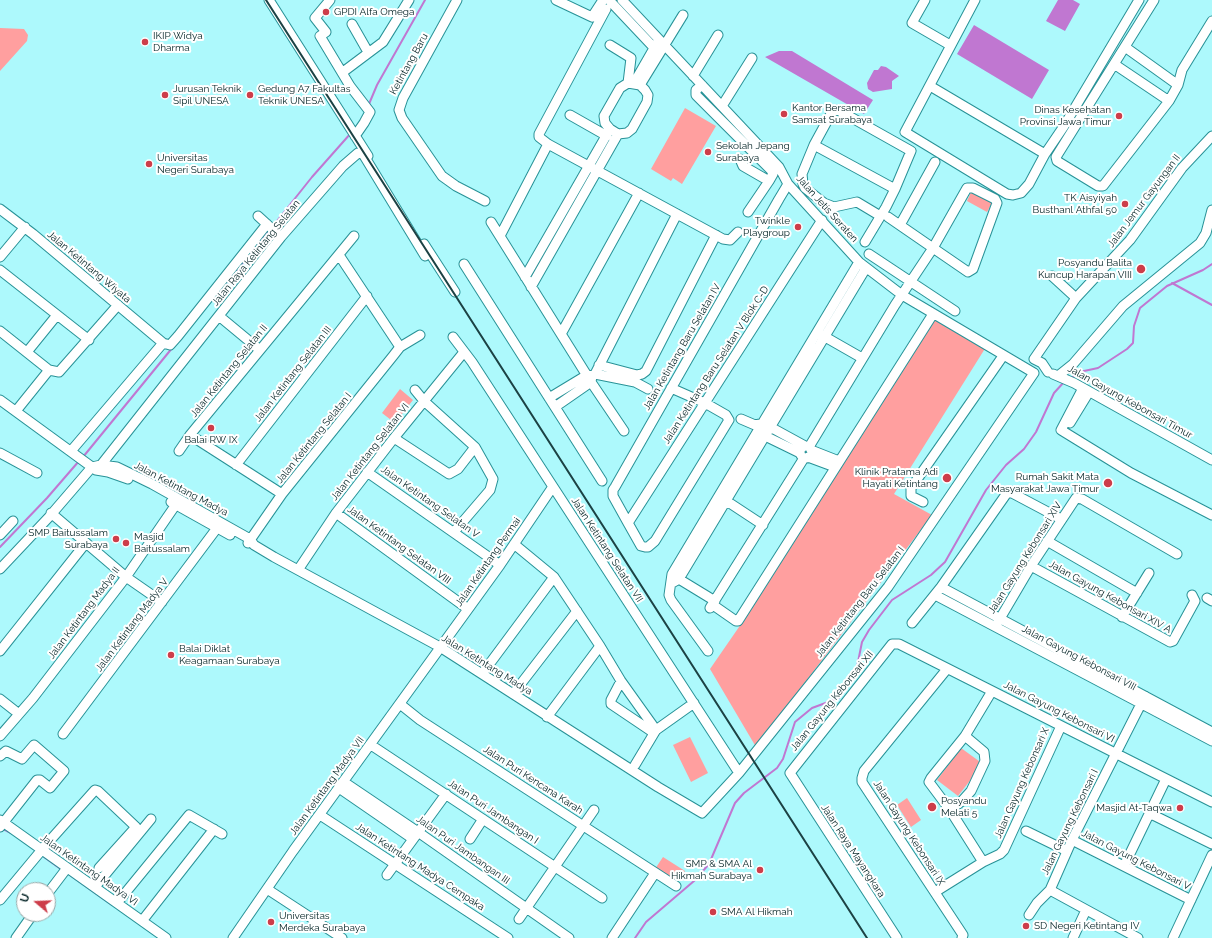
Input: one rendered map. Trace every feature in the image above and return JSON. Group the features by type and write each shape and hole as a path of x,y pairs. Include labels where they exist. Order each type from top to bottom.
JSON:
{"street":[{"path":"269,0 454,292"},
{"path":"330,0 314,19 326,32 320,36 343,72 350,86 368,109 364,124 353,134"},
{"path":"343,72 383,42 409,0"},
{"name":"Ketintang Baru","path":"457,0 403,98 399,110 402,118 442,176 456,186 485,201"},
{"path":"556,0 592,18 606,3"},
{"name":"Jalan Jetis Seraten","path":"622,0 659,46"},
{"path":"925,0 912,23 950,45"},
{"path":"899,143 975,0"},
{"path":"905,132 1007,194 1013,195 1025,190 1045,154 1064,126 1139,0"},
{"path":"1154,0 1057,156 1057,161 1098,186 1102,186 1169,101 1178,85 1182,70 1212,21"},
{"path":"606,3 539,134 541,140 716,235 727,240 738,232"},
{"name":"Jalan Jetis Seraten","path":"606,3 659,46 702,85 779,167 788,184 862,265 931,317 1034,373"},
{"path":"612,133 605,122 604,116 606,110 620,88 634,84 659,46 683,15"},
{"path":"352,24 368,52"},
{"path":"693,76 718,35"},
{"path":"570,115 612,133 627,133 632,129 647,102 648,95 634,84 631,58 610,45"},
{"path":"1125,47 1178,85"},
{"path":"722,106 752,58"},
{"path":"1114,64 1169,101"},
{"path":"702,85 696,90 696,95 771,170 773,174 748,212"},
{"path":"930,86 1045,154"},
{"path":"865,242 895,189 911,153 910,149 838,110 832,112 814,145 802,174 803,184 805,188 824,203 834,207 857,202 877,214"},
{"path":"525,277 589,166 612,133"},
{"path":"531,288 598,171 612,133"},
{"name":"Jalan Jemur Gayungan II","path":"1048,372 1042,363 1034,359 1076,298 1130,240 1182,168 1212,136"},
{"path":"500,236 548,144"},
{"path":"814,145 895,189"},
{"name":"Jalan Raya Ketintang Selatan","path":"0,569 95,467 113,452 219,316 274,230 360,152 363,154 394,203 425,256"},
{"path":"740,159 744,166 769,181"},
{"path":"900,225 935,162"},
{"name":"Jalan Ketintang Baru Selatan IV","path":"628,523 614,496 614,490 788,184"},
{"path":"713,605 763,525 862,358 933,248 968,187 973,188 997,201 997,205 971,271 967,272 933,248 900,225 888,216"},
{"path":"561,334 639,193"},
{"name":"Jalan Ketintang Wiyata","path":"0,208 25,227 163,343"},
{"path":"1061,377 1123,306 1196,247 1206,233 1212,210"},
{"path":"555,407 591,377 599,365 677,214"},
{"path":"72,452 163,343 170,344 178,336 274,230 258,216"},
{"name":"Jalan Ketintang Baru Selatan V Blok C-D","path":"628,523 822,220"},
{"path":"491,222 531,288 591,377 624,431"},
{"path":"0,258 25,227"},
{"path":"599,365 637,375 646,371 716,235"},
{"name":"Jalan Ketintang Selatan II","path":"179,451 190,435 354,236"},
{"path":"869,254 954,311"},
{"path":"338,255 400,347 420,335"},
{"path":"464,264 602,481"},
{"path":"708,651 671,600 669,595 674,579 723,498 762,429 862,265"},
{"path":"0,270 89,340"},
{"path":"1052,276 1076,298"},
{"name":"Jalan Ketintang Selatan III","path":"236,465 367,296"},
{"path":"0,331 49,370 59,372 89,340 118,305"},
{"path":"27,352 57,315"},
{"path":"219,316 260,350"},
{"path":"674,579 738,621 931,317"},
{"path":"821,334 862,358"},
{"name":"Jalan Ketintang Selatan VII","path":"453,337 739,773"},
{"name":"Jalan Ketintang Selatan I","path":"250,543 282,494 400,347"},
{"name":"Jalan Ketintang Selatan VI","path":"298,570 336,513 367,472 464,352"},
{"path":"923,502 911,496 911,488 1003,356"},
{"path":"16,411 49,370"},
{"name":"Jalan Gayung Kebonsari Timur","path":"1034,373 1048,372 1074,383 1212,460"},
{"name":"Jalan Ketintang Baru Selatan I","path":"702,813 739,773 888,587 1034,373"},
{"path":"549,398 591,377 635,382 648,389"},
{"path":"628,523 641,546 648,547 655,541 729,420 726,415 705,403 671,388"},
{"path":"415,390 424,401 475,447 493,479 493,484 490,490 454,532"},
{"path":"1086,390 1060,428 1064,433 1131,473 1212,515"},
{"name":"Jalan Ketintang Madya","path":"0,400 95,467 117,474 178,502 218,528 250,543"},
{"path":"741,419 806,452 837,464"},
{"path":"190,435 282,494"},
{"path":"394,438 449,474 458,469 475,447"},
{"path":"113,452 117,467"},
{"path":"0,453 38,473"},
{"name":"Jalan Ketintang Madya","path":"95,467 117,467 298,570 440,647 658,788 702,813"},
{"name":"Jalan Ketintang Selatan V","path":"367,472 500,564"},
{"name":"Jalan Ketintang Permai","path":"440,647 500,564 552,488"},
{"path":"912,623 935,595 1007,493 1012,493 1061,519"},
{"path":"723,498 763,525"},
{"name":"Jalan Gayung Kebonsari XIV","path":"998,622 1031,566 1075,499 1079,498 1177,554"},
{"name":"Jalan Ketintang Madya II","path":"0,736 19,714 126,577 178,502"},
{"name":"Jalan Ketintang Selatan VIII","path":"336,513 468,609"},
{"path":"51,515 126,577 162,602"},
{"path":"0,535 13,521"},
{"name":"Jalan Ketintang Madya V","path":"63,734 218,528"},
{"path":"1047,542 1138,593"},
{"path":"0,651 85,544"},
{"path":"514,544 554,577 655,731"},
{"name":"Jalan Gayung Kebonsari XIV A","path":"1031,566 1122,617 1172,642 1196,601 1192,594"},
{"path":"1122,617 1149,573"},
{"path":"482,674 554,577"},
{"name":"Jalan Gayung Kebonsari VIII","path":"941,586 998,622 1143,700 1212,741"},
{"name":"Jalan Gayung Kebonsari VIII","path":"935,595 998,622"},
{"path":"513,694 577,611"},
{"name":"Jalan Gayung Kebonsari VI","path":"896,643 1212,802"},
{"name":"Jalan Gayung Kebonsari XII","path":"790,776 790,771 892,644 896,643"},
{"path":"547,716 600,646"},
{"name":"Jalan Ketintang Madya VII","path":"233,938 440,647"},
{"name":"Jalan Gayung Kebonsari IX","path":"947,669 864,771 862,782 935,892 962,936"},
{"path":"621,681 611,700 611,704 655,731"},
{"path":"983,862 950,810 929,781 965,736 992,691"},
{"path":"0,699 19,714"},
{"name":"Jalan Gayung Kebonsari VIII","path":"1143,700 1212,732"},
{"name":"Jalan Gayung Kebonsari I","path":"1138,938 1050,890 1072,840 1143,700"},
{"path":"635,765 655,731 694,703"},
{"name":"Jalan Puri Kencana Karah","path":"400,704 420,720 676,886"},
{"name":"Jalan Gayung Kebonsari X","path":"935,892 983,862 1000,854 1006,847 1061,726"},
{"path":"950,810 962,801 971,791 985,761 984,752 965,736"},
{"path":"0,756 6,751 22,759 34,745 64,771 50,788 40,780 37,780 1,824"},
{"name":"Jalan Puri Jambangan I","path":"371,745 602,898"},
{"name":"Jalan Raya Mayangkara","path":"790,776 897,938"},
{"path":"1124,866 1166,779"},
{"name":"Jalan Puri Jambangan III","path":"341,785 569,938"},
{"path":"0,900 92,791 97,791 136,826 98,868"},
{"path":"387,875 446,794"},
{"path":"519,919 594,810"},
{"path":"1149,813 1212,844"},
{"path":"117,903 189,815 222,834"},
{"name":"Jalan Ketintang Madya Cempaka","path":"320,815 395,862 508,938"},
{"path":"95,887 151,819"},
{"path":"470,839 483,819"},
{"name":"Jalan Ketintang Madya VI","path":"1,824 64,871 95,887 166,938"},
{"path":"142,920 214,829"},
{"path":"1026,832 1067,851"},
{"name":"Jalan Gayung Kebonsari V","path":"1072,840 1191,900"},
{"path":"1172,938 1212,855"},
{"path":"56,882 64,871"},
{"path":"612,938 655,873"},
{"path":"267,889 342,938"},
{"path":"1029,915 1037,903 1050,890"},
{"path":"1073,938 1086,910"},
{"path":"16,938 27,922"}],"shaded area":[{"path":"1058,0 1073,0 1080,4 1065,31 1046,21"},
{"path":"974,25 1049,70 1032,99 957,54"},
{"path":"0,28 24,29 28,35 27,41 0,71"},
{"path":"779,51 792,51 873,100 864,114 765,57"},
{"path":"881,66 886,67 899,76 892,81 892,89 873,92 868,89 867,83 874,70 878,70"},
{"path":"685,108 716,126 682,184 673,178 671,181 651,169"},
{"path":"972,190 993,201 987,212 967,201"},
{"path":"933,318 986,347 894,494 932,515 756,747 710,669 739,627 741,621"},
{"path":"400,389 413,400 395,423 382,413"},
{"path":"690,737 708,773 691,782 673,745"},
{"path":"961,748 983,764 958,796 937,780"},
{"path":"907,798 921,820 911,827 897,805"},
{"path":"663,857 685,871 677,883 655,869"}],"waterway":[{"path":"369,104 377,85 425,0"},
{"path":"273,226 312,177 351,133"},
{"path":"217,294 270,230"},
{"path":"1071,378 1084,371 1098,368 1127,349 1133,343 1134,326 1140,308 1167,286 1203,270 1212,264"},
{"path":"1172,283 1212,305"},
{"path":"83,457 173,347"},
{"path":"635,938 646,922 694,881 709,864 735,803 744,793 777,768 783,759 795,722 812,708 839,698 856,672 862,642 869,630 892,600 931,575 945,562 986,490 1006,465 1024,449 1036,432 1054,393 1064,382"},
{"path":"0,547 47,498 79,461"},
{"path":"3,829 13,834"},
{"path":"44,857 62,870"},
{"path":"67,873 112,905"}],"railway":[{"path":"266,0 867,938"}],"place":[{"name":"GPDI Alfa Omega","path":"326,12"},
{"name":"IKIP Widya Dharma","path":"145,42"},
{"name":"Jurusan Teknik Sipil UNESA","path":"165,95"},
{"name":"Gedung A7 Fakultas Teknik UNESA","path":"250,95"},
{"name":"Kantor Bersama Samsat Surabaya","path":"784,114"},
{"name":"Dinas Kesehatan Provinsi Jawa Timur","path":"1119,116"},
{"name":"Sekolah Jepang Surabaya","path":"708,152"},
{"name":"Universitas Negeri Surabaya","path":"149,164"},
{"name":"TK Aisyiyah Busthanl Athfal 50","path":"1125,204"},
{"name":"Twinkle Playgroup","path":"798,227"},
{"name":"Posyandu Balita Kuncup Harapan VIII","path":"1141,269"},
{"name":"Balai RW IX","path":"211,428"},
{"name":"Klinik Pratama Adi Hayati Ketintang","path":"947,478"},
{"name":"Rumah Sakit Mata Masyarakat Jawa Timur","path":"1108,483"},
{"name":"SMP Baitussalam Surabaya","path":"116,539"},
{"name":"Masjid Baitussalam","path":"126,543"},
{"name":"Balai Diklat Keagamaan Surabaya","path":"171,655"},
{"name":"Posyandu Melati 5","path":"932,807"},
{"name":"Masjid At-Taqwa","path":"1180,808"},
{"name":"SMP & SMA Al Hikmah Surabaya","path":"760,870"},
{"name":"SMA Al Hikmah","path":"713,912"},
{"name":"Universitas Merdeka Surabaya","path":"271,922"},
{"name":"SD Negeri Ketintang IV","path":"1026,926"}]}
